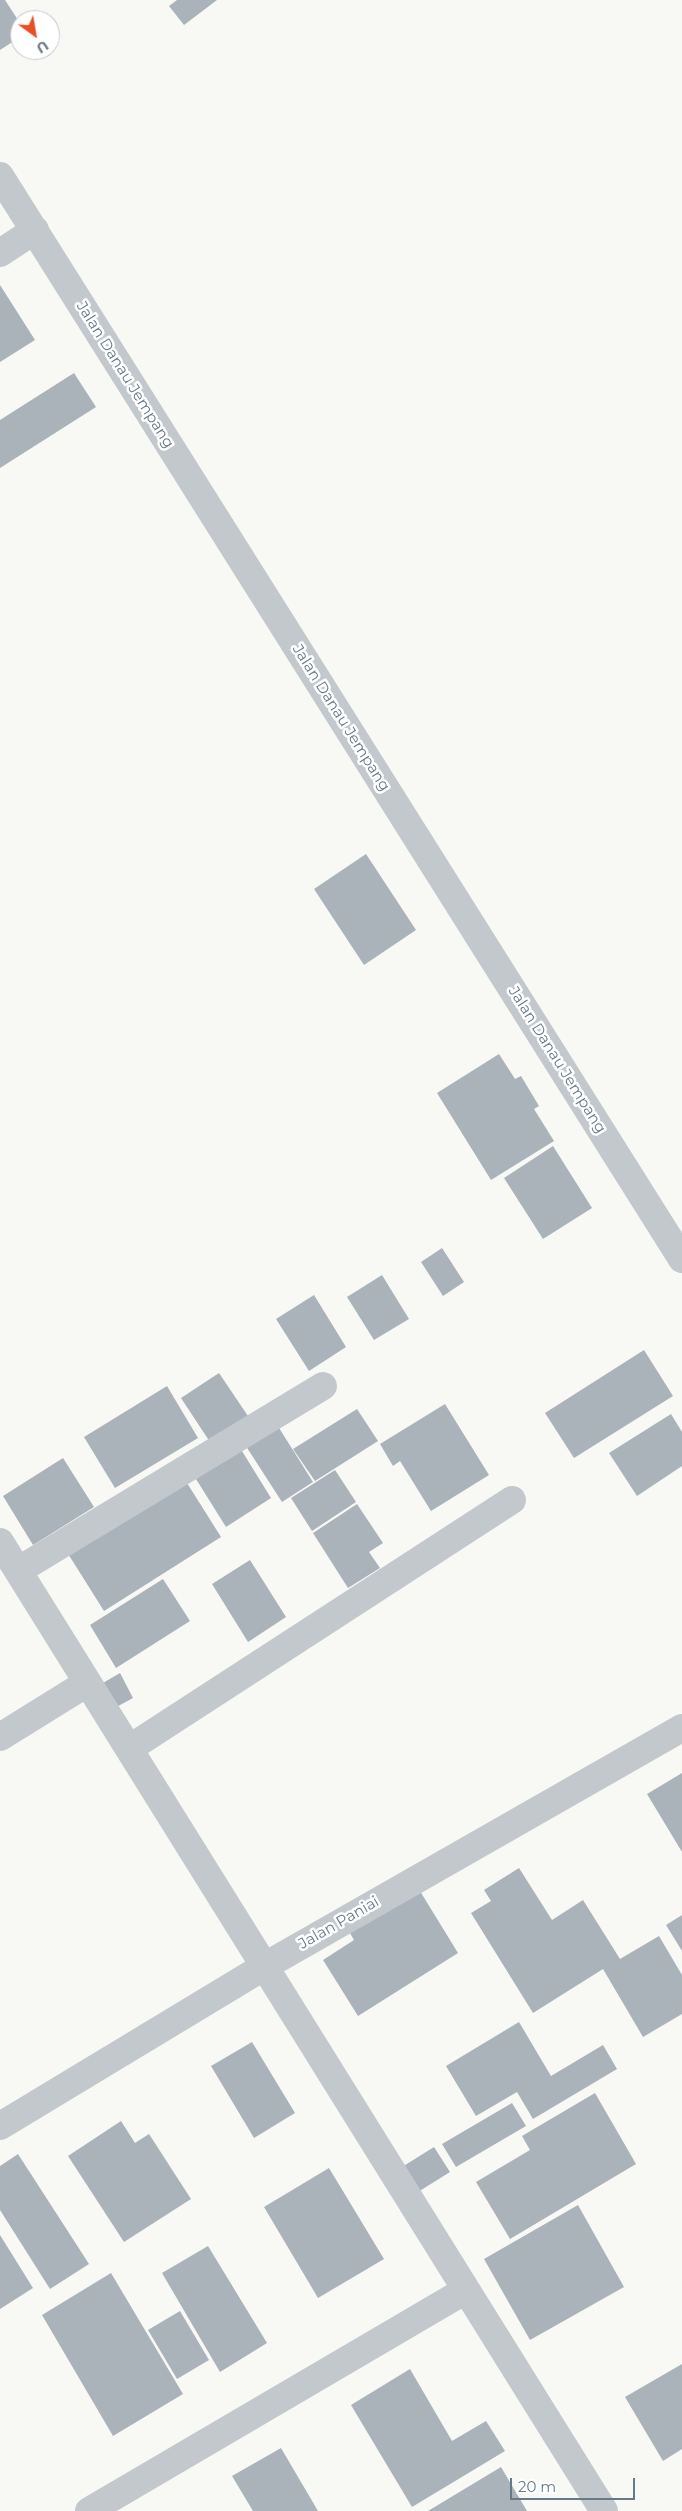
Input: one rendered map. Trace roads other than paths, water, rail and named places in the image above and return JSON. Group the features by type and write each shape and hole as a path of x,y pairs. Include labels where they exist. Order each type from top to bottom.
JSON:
{"street":[{"name":"Jalan Danau Jempang","path":"0,176 682,1259"},
{"path":"0,253 35,230"},
{"path":"19,1570 323,1386"},
{"path":"130,1748 512,1500"},
{"path":"0,1542 604,2511"},
{"path":"0,1737 87,1683"},
{"name":"Jalan Paniai","path":"0,2126 265,1966 682,1728"},
{"path":"89,2511 466,2290"}]}
